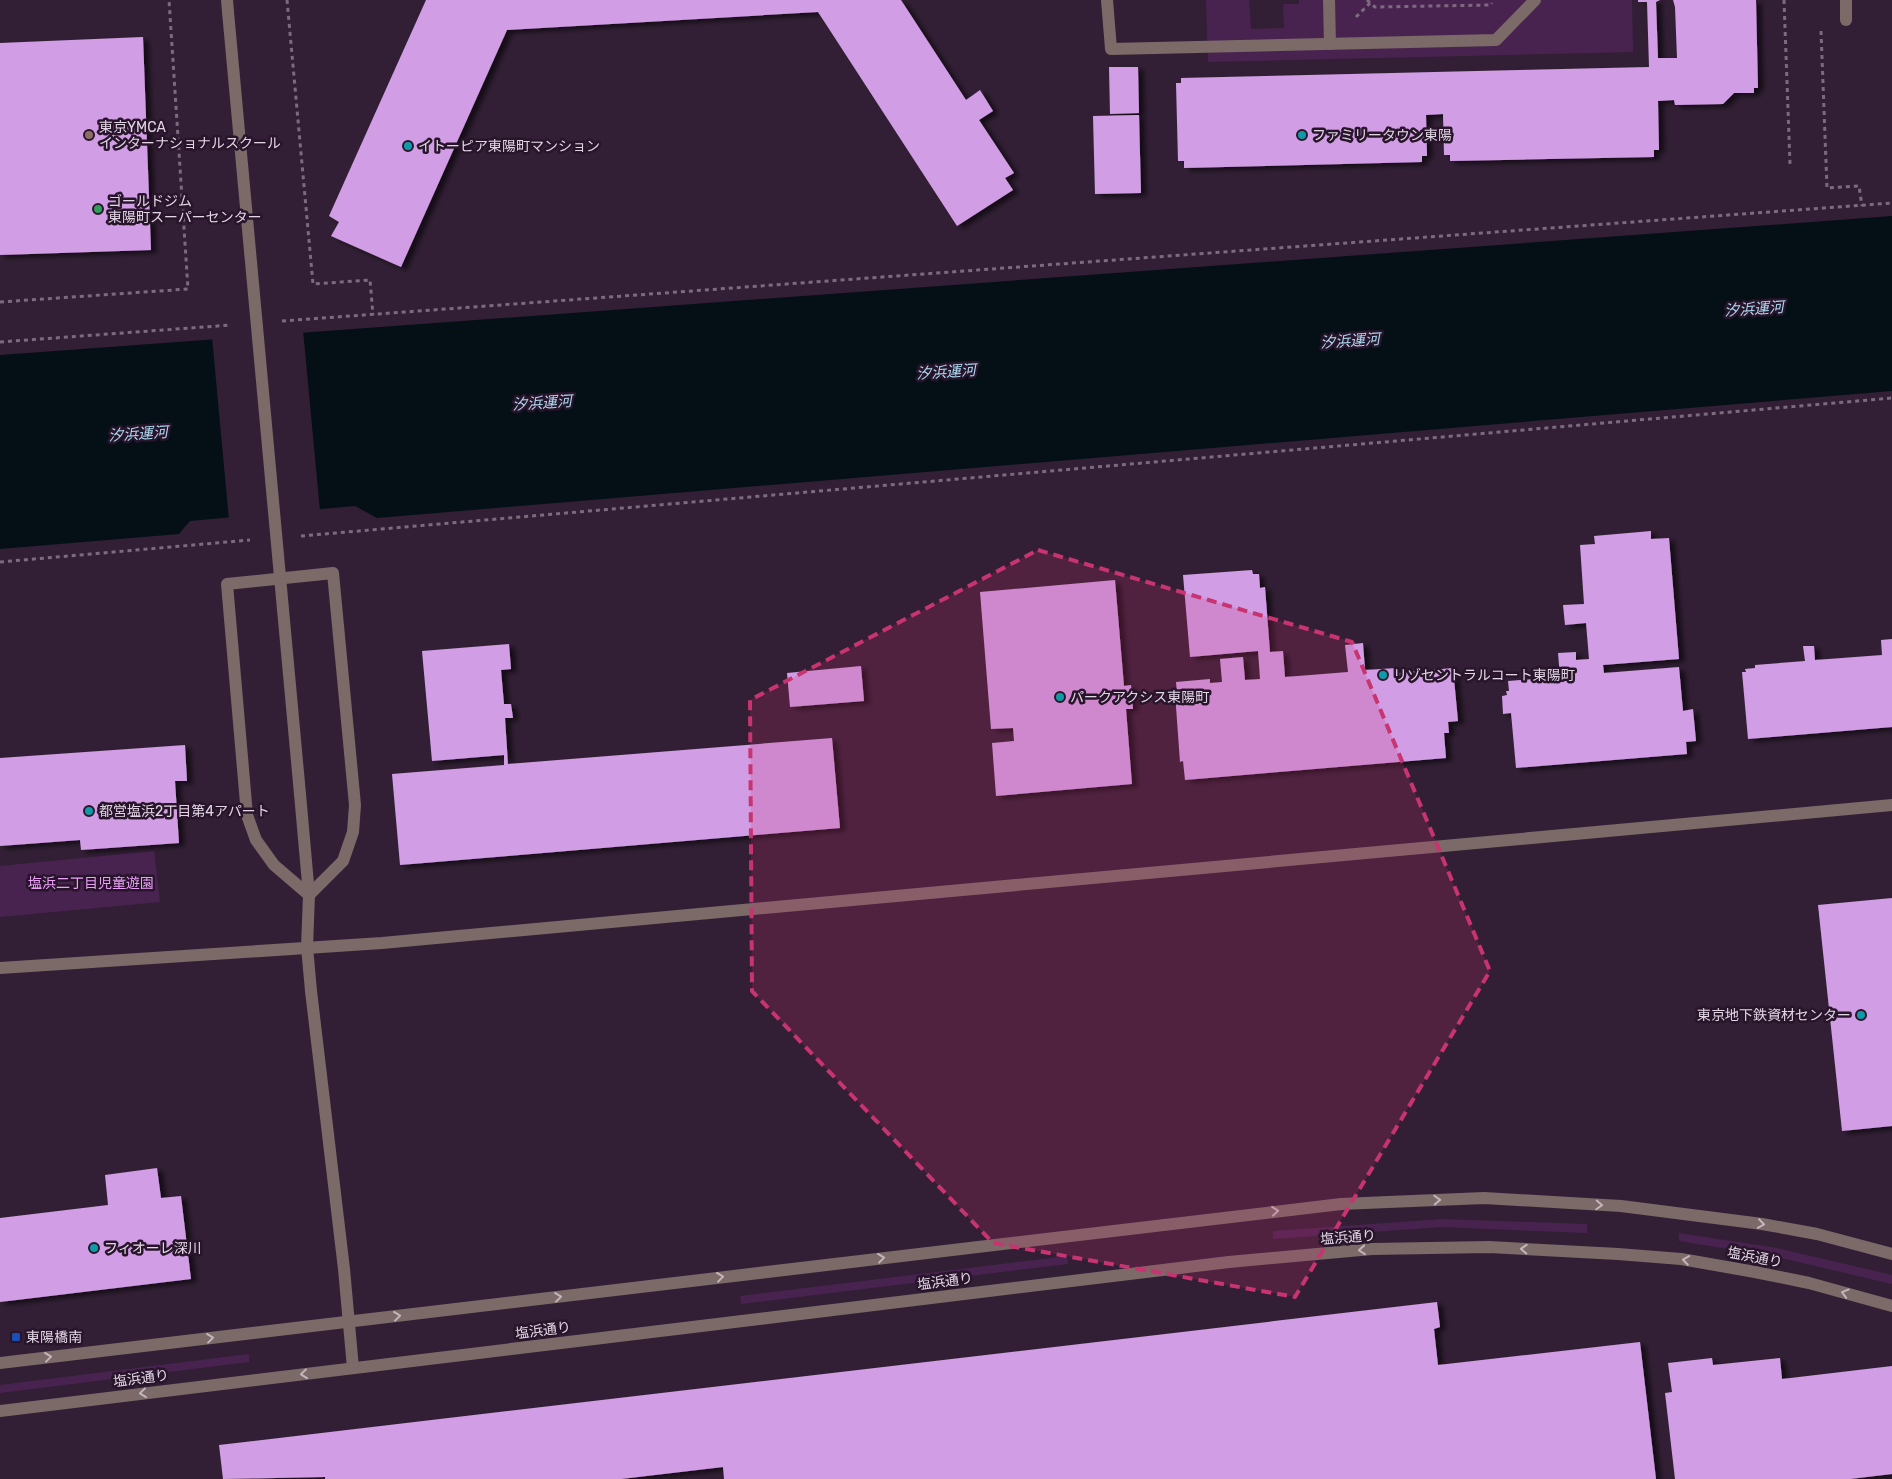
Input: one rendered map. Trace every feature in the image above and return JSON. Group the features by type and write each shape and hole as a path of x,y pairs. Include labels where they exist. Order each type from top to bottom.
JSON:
{"street":[{"path":"1107,0 1111,49 1496,40 1534,0"},
{"path":"1329,0 1330,44"},
{"path":"1846,0 1846,20"},
{"path":"228,6 309,895 307,947 353,1368"},
{"path":"333,573 355,806 353,832 343,861 309,895 274,865 256,840 247,816 227,584 333,573"},
{"path":"0,968 412,940 1892,805"},
{"path":"0,1363 1341,1204 1484,1198 1621,1206 1762,1224 1817,1234 1892,1254"},
{"name":"塩浜通り","path":"0,1411 1219,1263 1372,1250 1488,1247 1681,1260 1809,1283 1892,1306"}],"path":[{"path":"0,302 188,289 169,0"},
{"path":"287,0 312,284 370,280 373,315"},
{"path":"1432,0 1432,6"},
{"path":"1359,14 1368,2 1374,7 1490,5 1495,0"},
{"path":"1784,0 1790,164"},
{"path":"1821,30 1827,188 1860,186 1862,206"},
{"path":"274,322 1892,203"},
{"path":"0,342 235,325"},
{"path":"299,536 1892,398"},
{"path":"0,562 259,540"}],"highlighted area":[{"path":"1038,550 1352,642 1490,971 1295,1297 993,1243 752,991 750,700"}],"green space":[{"path":"1206,0 1249,0 1251,29 1284,28 1283,4 1299,4 1299,0 1632,0 1633,52 1208,62"},
{"name":"塩浜二丁目児童遊園","path":"154,851 160,902 0,917 0,866"},
{"path":"1442,1219 1587,1224 1587,1233 1442,1227 1273,1239 1273,1231"},
{"path":"1679,1233 1777,1248 1892,1275 1892,1284 1777,1257 1679,1241"},
{"path":"1067,1256 1068,1264 741,1304 740,1296"},
{"path":"249,1354 249,1362 0,1393 0,1385"}],"water":[{"name":"汐浜運河","path":"1892,216 1892,391 377,518 355,506 190,521 179,534 0,549 0,355"}],"pier":[{"path":"303,330 320,511 229,520 212,337"}],"building":[{"name":"イトーピア東陽町マンション","path":"426,0 901,0 966,100 980,90 993,111 979,120 1014,173 1005,178 1013,190 957,226 818,12 507,30 401,267 331,236 339,222 329,216"},
{"path":"1638,0 1660,0 1656,2 1658,58 1677,58 1675,7 1673,0 1756,0 1758,88 1754,88 1754,93 1734,93 1723,104 1675,105 1674,100 1658,101 1659,150 1654,150 1654,157 1450,161 1450,155 1444,155 1443,114 1426,115 1427,156 1422,156 1422,162 1184,168 1184,161 1178,161 1176,83 1181,83 1181,78 1649,67 1647,2 1638,2"},
{"path":"143,37 151,250 0,255 0,43"},
{"path":"1109,67 1138,67 1139,113 1110,114"},
{"path":"1139,115 1141,193 1095,194 1093,116"},
{"path":"1651,531 1651,539 1669,538 1679,659 1603,665 1604,673 1679,667 1683,711 1693,709 1696,741 1686,742 1687,754 1516,768 1511,713 1503,714 1502,696 1507,695 1506,691 1509,691 1508,681 1560,677 1558,653 1576,652 1576,660 1589,659 1586,623 1565,625 1563,605 1584,604 1580,545 1595,544 1594,536"},
{"name":"リゾセントラルコート東陽町","path":"1252,570 1253,574 1259,574 1260,588 1265,587 1270,652 1283,651 1285,677 1348,672 1345,645 1363,643 1365,670 1397,668 1398,673 1453,668 1458,721 1448,722 1449,733 1444,733 1446,758 1185,780 1183,761 1180,762 1175,693 1177,693 1176,682 1210,679 1210,683 1222,682 1220,659 1243,657 1245,680 1260,679 1258,651 1190,657 1183,575"},
{"name":"パークアクシス東陽町","path":"1115,580 1124,686 1131,685 1133,709 1126,709 1132,784 996,796 992,743 1014,741 1013,728 991,729 980,592"},
{"path":"1892,639 1892,727 1748,739 1742,672 1746,672 1745,669 1755,668 1755,665 1805,661 1803,646 1814,646 1815,660 1882,655 1881,640"},
{"path":"509,644 511,669 501,670 504,704 511,704 513,718 505,718 508,764 832,738 840,828 400,865 392,774 504,765 504,755 432,761 422,651"},
{"path":"861,666 864,701 790,707 787,673"},
{"name":"都営塩浜2丁目第4アパート","path":"185,745 187,781 175,781 179,843 81,850 80,840 0,846 0,758"},
{"name":"東京地下鉄資材センター","path":"1892,898 1892,1126 1842,1131 1818,905"},
{"name":"フィオーレ深川","path":"157,1168 161,1198 181,1196 191,1279 0,1302 0,1218 108,1205 105,1175"},
{"path":"1437,1302 1440,1327 1434,1329 1438,1365 1640,1342 1656,1479 724,1479 723,1467 621,1479 325,1479 325,1477 223,1479 219,1445"},
{"path":"1712,1358 1713,1365 1780,1358 1782,1379 1892,1366 1892,1474 1850,1479 1675,1479 1665,1393 1672,1392 1668,1363"}],"place":[{"name":"東京YMCA インターナショナルスクール","path":"89,135"},
{"name":"ファミリータウン東陽","path":"1302,135"},
{"name":"イトーピア東陽町マンション","path":"408,146"},
{"name":"ゴールドジム 東陽町スーパーセンター","path":"98,209"},
{"name":"リゾセントラルコート東陽町","path":"1383,675"},
{"name":"パークアクシス東陽町","path":"1060,697"},
{"name":"都営塩浜2丁目第4アパート","path":"89,811"},
{"name":"東京地下鉄資材センター","path":"1861,1015"},
{"name":"フィオーレ深川","path":"94,1248"},
{"name":"東陽橋南","path":"16,1337"}]}
